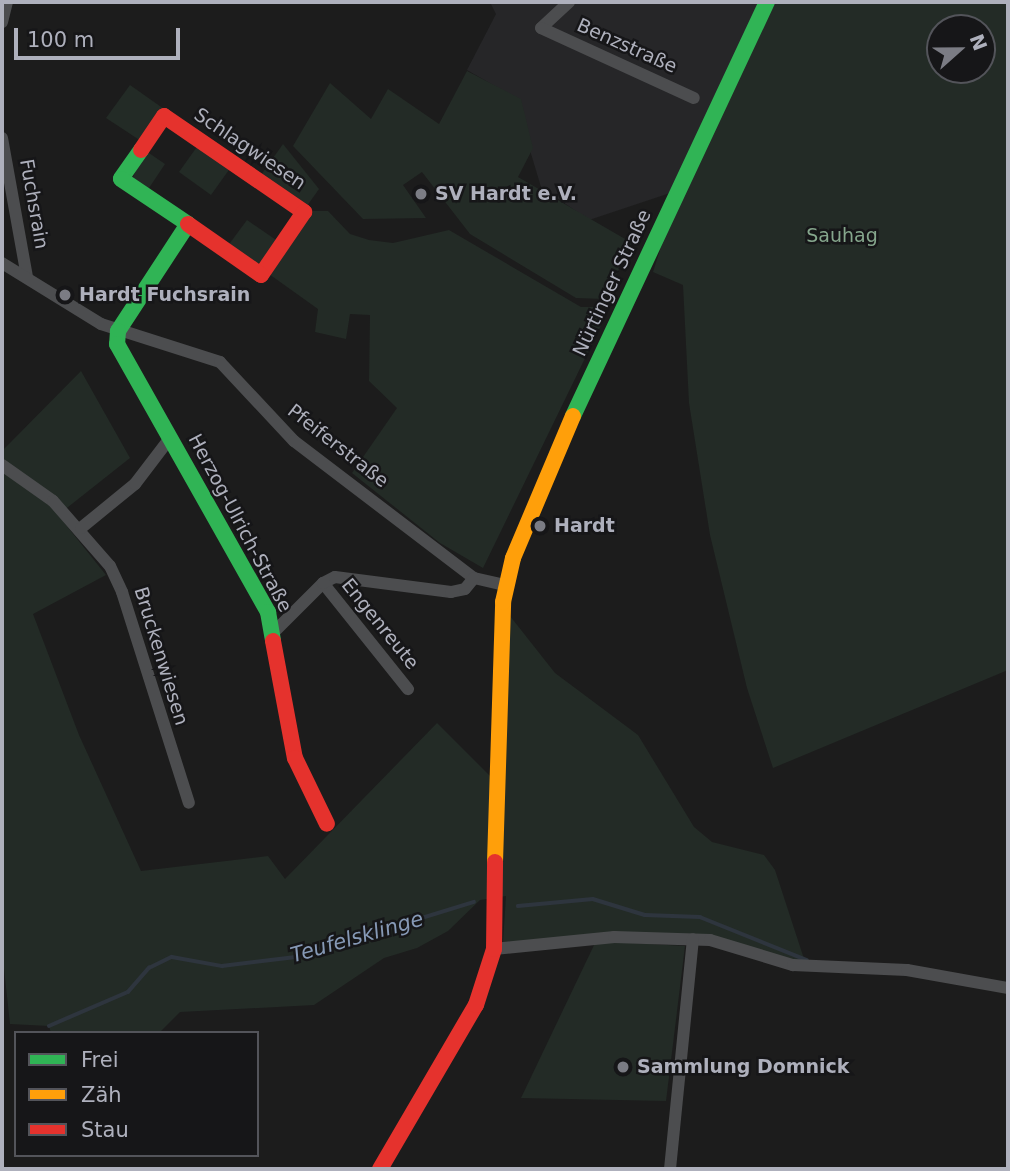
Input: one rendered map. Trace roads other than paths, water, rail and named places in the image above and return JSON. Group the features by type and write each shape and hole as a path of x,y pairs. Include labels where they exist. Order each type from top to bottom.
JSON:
{"main road":[{"name":"Nürtinger Straße","path":"380,1169 477,1006 494,949 497,711 505,585 526,521 767,2"},
{"name":"Schlagwiesen","path":"164,116 304,212 261,275 187,224 121,179 164,116"},
{"path":"118,331 187,224"},
{"name":"Herzog-Ulrich-Straße","path":"118,331 117,344 244,567 275,631 287,728 295,758 327,824"}],"street":[{"path":"2,22 7,2"},
{"name":"Benzstraße","path":"569,2 541,28 694,98"},
{"name":"Fuchsrain","path":"2,138 27,277"},
{"name":"Pfeiferstraße","path":"2,263 118,331 220,362 295,441 474,578 505,585"},
{"path":"81,528 135,484 170,438"},
{"name":"Bruckenwiesen","path":"2,465 53,501 81,528 122,592 189,803"},
{"path":"275,631 323,583 351,576 451,592 465,589 474,578"},
{"name":"Engenreute","path":"323,583 408,689"},
{"path":"494,949 614,937 693,939 729,944 793,965 907,970 1008,988"},
{"path":"670,1169 693,939"}],"waterway":[{"name":"Teufelsklinge","path":"518,906 593,899 645,915 700,917 807,960"},
{"name":"Teufelsklinge","path":"49,1026 128,992 149,968 172,957 222,966 295,957 474,902"}],"place":[{"name":"SV Hardt e.V.","path":"421,194"},
{"name":"Hardt Fuchsrain","path":"65,295"},
{"name":"Hardt","path":"540,526"},
{"name":"Sammlung Domnick","path":"623,1067"}],"park label":[{"name":"Sauhag","path":"842,236"}]}
